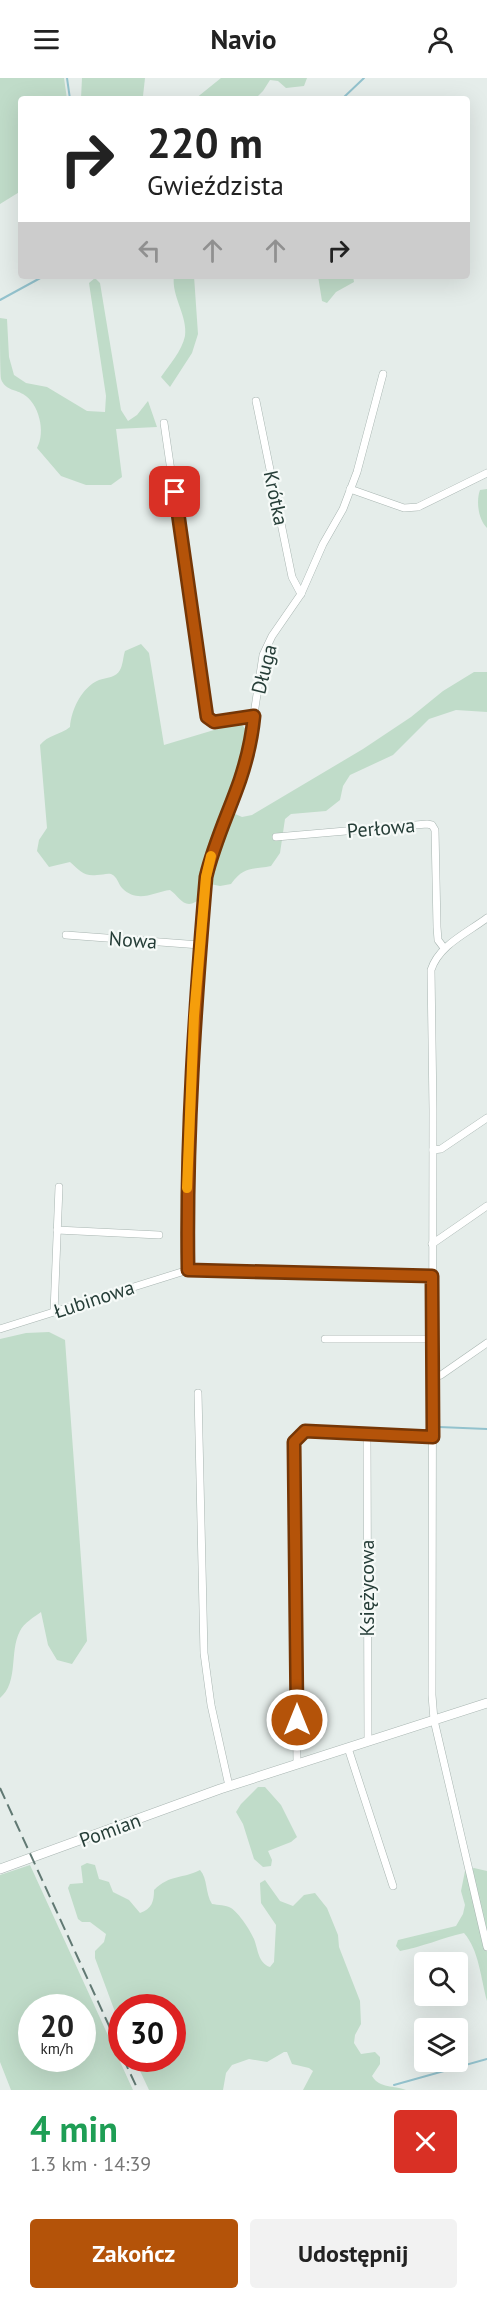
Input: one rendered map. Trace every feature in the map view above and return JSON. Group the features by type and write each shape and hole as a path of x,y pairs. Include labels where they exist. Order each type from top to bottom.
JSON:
{"street":[{"name":"Długa","path":"188,1270 187,1188 194,1016 206,877 210,860 241,778 251,738 263,654 272,636 301,594 323,544 343,509 351,489 383,374"},
{"name":"Krótka","path":"256,401 292,576 301,594"},
{"path":"164,423 207,717 214,722 254,716"},
{"path":"351,489 404,508 418,507 487,473"},
{"name":"Perłowa","path":"276,837 432,825 435,830 438,940 444,948"},
{"path":"487,918 444,948 431,970 432,1695 434,1720 487,1947"},
{"name":"Nowa","path":"66,935 200,945"},
{"path":"433,1150 441,1149 487,1118"},
{"path":"54,1312 59,1186"},
{"path":"432,1244 487,1206"},
{"path":"57,1230 159,1235"},
{"name":"Łubinowa","path":"0,1329 188,1270 432,1276"},
{"path":"325,1339 433,1339"},
{"path":"433,1377 441,1375 487,1343"},
{"path":"198,1393 204,1653 224,1788"},
{"path":"297,1764 294,1442 305,1431 433,1437"},
{"name":"Księżycowa","path":"367,1435 368,1741"},
{"name":"Pomian","path":"0,1869 224,1788 487,1703"},
{"path":"348,1748 393,1886"}],"green space":[{"path":"0,78 64,78 67,96 18,96 18,193 0,204"},
{"path":"82,78 145,78 143,96 81,96"},
{"path":"221,78 307,78 304,86 286,88 278,81 270,80 258,96 199,96"},
{"path":"96,279 100,283 121,410 128,421 137,415 148,401 157,427 116,429 122,477 111,485 86,485 61,476 37,448 41,426 33,404 23,394 7,387 1,379 0,318 7,319 9,357 14,375 26,383 47,387 87,411 105,412 106,396 89,283"},
{"path":"174,279 194,279 198,334 192,353 170,387 161,377 178,352 185,336 184,321"},
{"path":"318,279 354,279 354,282 336,292 327,303 322,301"},
{"path":"487,489 487,528 480,515 478,504 480,490"},
{"path":"141,644 149,653 164,745 234,724 242,725 248,732 246,749 236,783 203,865 199,898 189,904 170,890 146,896 128,893 111,874 89,875 70,862 49,867 37,851 39,840 47,828 40,745 70,727 75,707 87,688 119,672 125,651"},
{"path":"474,672 487,672 487,712 456,710 429,719 393,755 350,775 343,786 340,800 326,811 291,814 285,819 280,853 271,866 244,871 231,884 220,886 210,884 219,850 233,813 242,817 252,815 363,749 411,717 443,691"},
{"path":"49,1332 65,1340 87,1641 72,1664 57,1660 48,1645 41,1612 20,1631 10,1684 0,1698 0,1339 26,1333"},
{"path":"258,1787 265,1787 281,1805 297,1837 291,1842 268,1851 272,1860 271,1866 263,1867 254,1859 243,1824 236,1812"},
{"path":"87,1863 95,1865 99,1879 109,1882 113,1892 129,1900 140,1913 150,1907 154,1890 160,1885 200,1870 212,1904 234,1910 252,1935 261,1959 270,1967 274,1962 276,1925 261,1903 260,1883 265,1880 280,1901 293,1906 304,1895 315,1893 327,1908 360,2001 361,2024 355,2035 354,2043 361,2054 375,2052 380,2057 380,2064 372,2076 375,2080 383,2085 406,2090 303,2090 313,2071 292,2064 287,2052 284,2052 267,2062 249,2059 232,2065 226,2073 223,2090 149,2090 141,2072 186,2072 186,1994 108,1994 95,1958 95,1951 104,1942 106,1934 90,1922 82,1922 78,1919 68,1888 70,1884 83,1883 81,1866"},
{"path":"30,1865 89,1994 18,1994 18,2072 96,2072 96,2009 108,2035 108,2072 125,2072 133,2090 11,2090 0,2062 0,1875"},
{"path":"474,1868 487,1871 487,2001 476,1956 464,1933 400,1951 396,1946 398,1940 456,1926 465,1905 461,1891 465,1871"}],"waterway":[{"path":"67,78 70,96"},
{"path":"345,96 364,78"},
{"path":"0,300 38,279"},
{"path":"439,1427 487,1429"},
{"path":"394,2085 487,2059"}],"railway":[{"path":"0,1788 108,2023"},
{"path":"130,2072 138,2090"}],"slow traffic":[{"path":"187,1188 194,1016 206,877 211,856"}],"route":[{"path":"175,492 207,717 214,722 254,716 241,778 210,860 206,877 194,1016 187,1188 188,1270 309,1274 348,1272 432,1276 433,1437 305,1431 294,1442 297,1720"}]}
